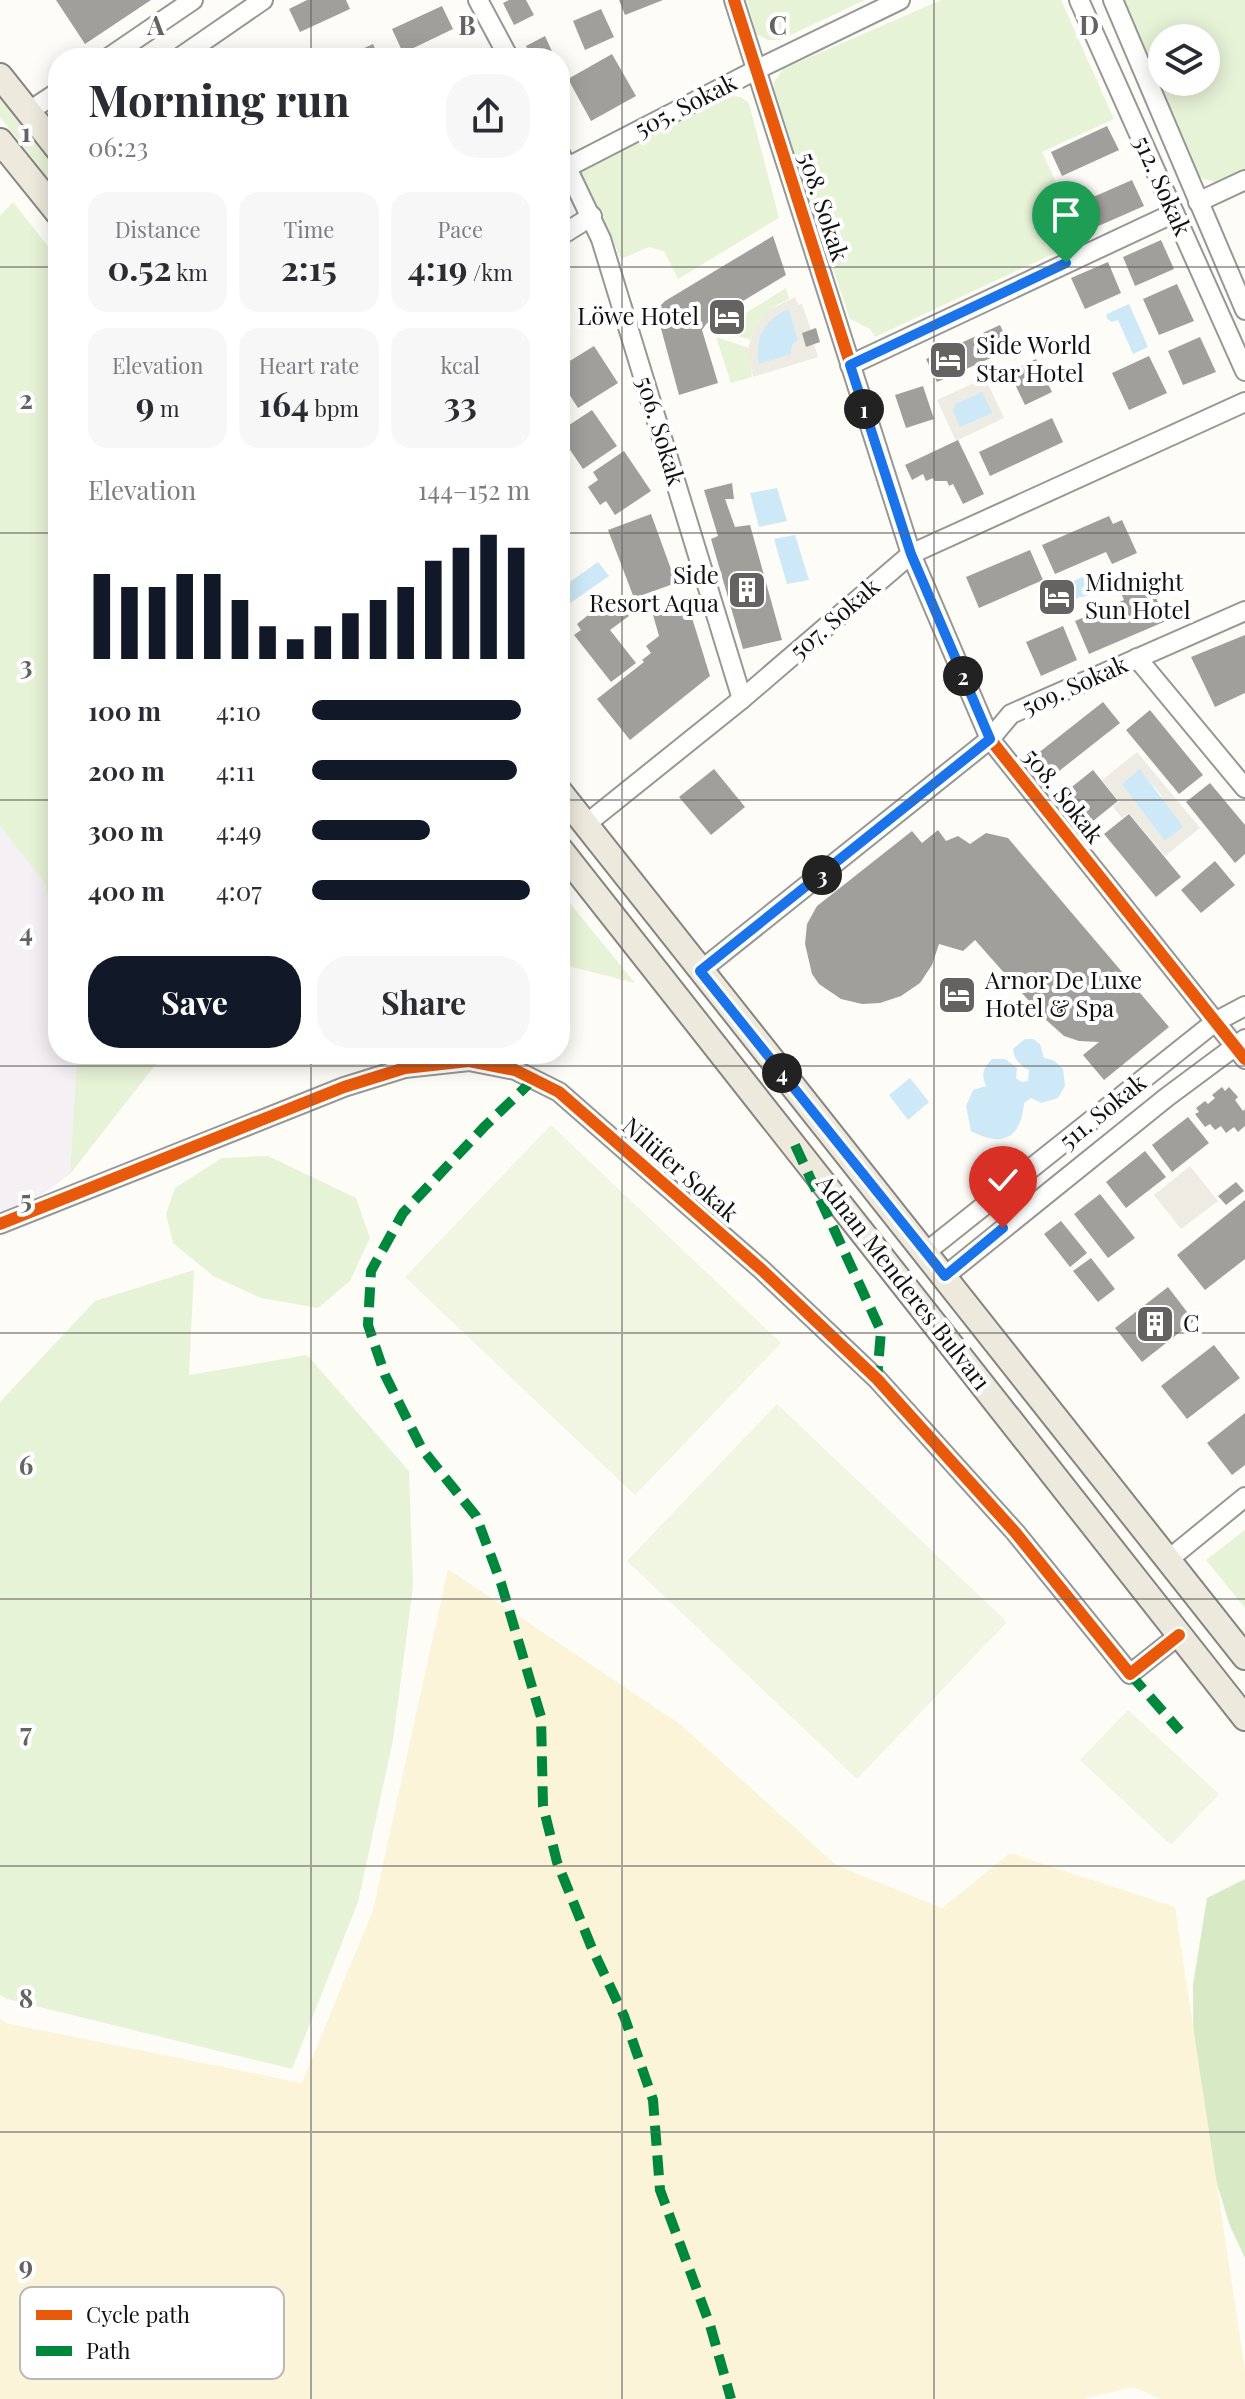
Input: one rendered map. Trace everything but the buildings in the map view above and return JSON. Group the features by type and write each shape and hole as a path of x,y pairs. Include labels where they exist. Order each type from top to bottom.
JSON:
{"main road":[{"path":"0,76 48,135"},
{"path":"0,141 48,201"},
{"name":"Adnan Menderes Bulvarı","path":"570,805 1245,1657"},
{"name":"Adnan Menderes Bulvarı","path":"570,862 1245,1718"}],"street":[{"path":"123,48 193,0"},
{"path":"193,48 263,0"},
{"path":"478,0 504,48"},
{"name":"508. Sokak","path":"734,0 911,554 990,739 1215,1022 1242,1048"},
{"name":"505. Sokak","path":"570,159 900,0"},
{"name":"512. Sokak","path":"1079,0 1245,371"},
{"name":"512. Sokak","path":"1113,0 1245,310"},
{"path":"28,112 48,99"},
{"name":"506. Sokak","path":"570,177 601,239 742,699"},
{"path":"1198,202 1245,180"},
{"path":"850,365 1174,213"},
{"path":"570,230 592,216"},
{"name":"507. Sokak","path":"585,825 742,699 911,554 1245,402"},
{"name":"509. Sokak","path":"700,971 990,739 1011,714 1245,611"},
{"path":"1137,658 1245,788"},
{"name":"511. Sokak","path":"926,1252 1215,1022 1245,1006"},
{"name":"511. Sokak","path":"945,1276 1242,1048"},
{"name":"Nilüfer Sokak","path":"0,1224 344,1087 405,1068 442,1064"},
{"name":"Nilüfer Sokak","path":"484,1064 515,1070 559,1092 762,1270 877,1379 1015,1532 1130,1674 1179,1635"},
{"path":"1169,1559 1245,1497"}],"shaded area":[{"path":"795,297 798,305 802,304 811,330 802,333 806,346 814,344 818,357 753,377 748,349 754,328 767,311","holes":["789,309 798,340 792,345 791,354 767,325"]},
{"path":"985,378 1004,418 956,441 937,400"},
{"path":"1137,752 1200,828 1165,856 1129,813 1122,818 1113,807 1119,801 1102,780","holes":["1140,770 1162,796 1160,799 1182,827 1165,841 1123,784"]},
{"path":"0,826 45,883 48,899 48,1064 77,1064 70,1174 41,1195 0,1212"},
{"path":"1190,1166 1218,1201 1181,1229 1154,1195"}],"green space":[{"path":"747,0 865,0 780,40 768,40 756,34"},
{"path":"941,0 1061,0 1114,119 1042,152 1083,240 875,337 870,329 850,319 773,91 774,82 783,69"},
{"path":"1124,0 1245,0 1245,171 1217,183 1199,177 1165,96 1220,96 1220,24 1148,24 1148,57"},
{"path":"0,95 48,157 48,178 0,117"},
{"path":"730,96 741,97 749,103 779,218 678,279 664,251 649,247 621,259 580,171"},
{"path":"13,202 48,246 48,899 45,883 0,826 0,216"},
{"path":"786,288 789,299 765,315 750,340 719,330"},
{"path":"716,337 749,348 752,377 731,383"},
{"path":"570,903 635,983 570,967"},
{"path":"77,1064 156,1064 70,1174"},
{"path":"551,1125 781,1343 635,1495 405,1277"},
{"path":"268,1156 356,1198 370,1238 350,1281 318,1308 261,1298 213,1276 173,1243 166,1214 175,1188 222,1158"},
{"path":"194,1270 189,1375 307,1355 409,1471 413,1587 393,1740 358,1902 292,2069 0,1995 0,1402 95,1301"},
{"path":"777,1404 1007,1622 857,1779 627,1561"},
{"path":"1245,1530 1245,1608 1206,1560"},
{"path":"1128,1710 1219,1794 1171,1845 1080,1760"},
{"path":"1245,1879 1245,2258 1230,2226 1194,2110 1193,1985 1207,1898"}],"sand":[{"path":"448,1569 680,1724 836,1865 942,1908 1010,1853 1175,1907 1245,2370 1245,2399 1160,2399 1134,2387 1083,2399 0,2399 0,2019 6,2023 302,2083 373,1910"}],"water":[{"path":"1129,304 1148,347 1133,354 1118,320 1111,322 1106,317"},
{"path":"789,309 798,340 792,345 791,354 759,364 758,346 763,330 773,318"},
{"path":"982,392 992,413 960,427 953,411 956,404"},
{"path":"777,488 787,521 759,527 750,493"},
{"path":"795,535 809,580 787,584 774,539"},
{"path":"598,562 609,576 570,603 570,582"},
{"path":"1082,577 1093,581 1093,593 1064,607 1054,605 1051,597 1054,590"},
{"path":"1140,769 1183,827 1165,841 1122,784"},
{"path":"1025,1039 1033,1039 1040,1044 1044,1058 1053,1060 1063,1069 1065,1086 1058,1098 1041,1103 1031,1098 1024,1103 1019,1125 1014,1132 1001,1139 971,1131 966,1106 973,1090 986,1086 984,1071 992,1059 1005,1059 1017,1068 1016,1078 1021,1082 1028,1081 1029,1070 1018,1062 1013,1049"},
{"path":"910,1078 929,1102 908,1120 889,1095"}],"marked path":[{"path":"534,1079 403,1213 371,1271 368,1325 385,1375 422,1449 476,1516 501,1583 541,1717 543,1806 557,1862 624,2016 653,2100 660,2190 710,2325 731,2399"},
{"path":"795,1145 881,1331 877,1379"},
{"path":"1130,1674 1180,1731"}],"cycle path":[{"path":"734,0 911,554 990,739 1245,1059"},
{"path":"0,1224 344,1087 405,1068 442,1064"},
{"path":"484,1064 515,1070 559,1092 762,1270 877,1379 1015,1532 1130,1674 1179,1635"}],"place":[{"name":"Löwe Hotel","path":"727,317"},
{"name":"Side World Star Hotel","path":"948,360"},
{"name":"Side Resort Aqua","path":"747,590"},
{"name":"Midnight Sun Hotel","path":"1057,597"},
{"name":"Arnor De Luxe Hotel & Spa","path":"957,995"},
{"name":"C","path":"1155,1324"}],"route":[{"path":"1003,1228 945,1276 700,971 990,739 911,554 850,365 1066,263"}]}
